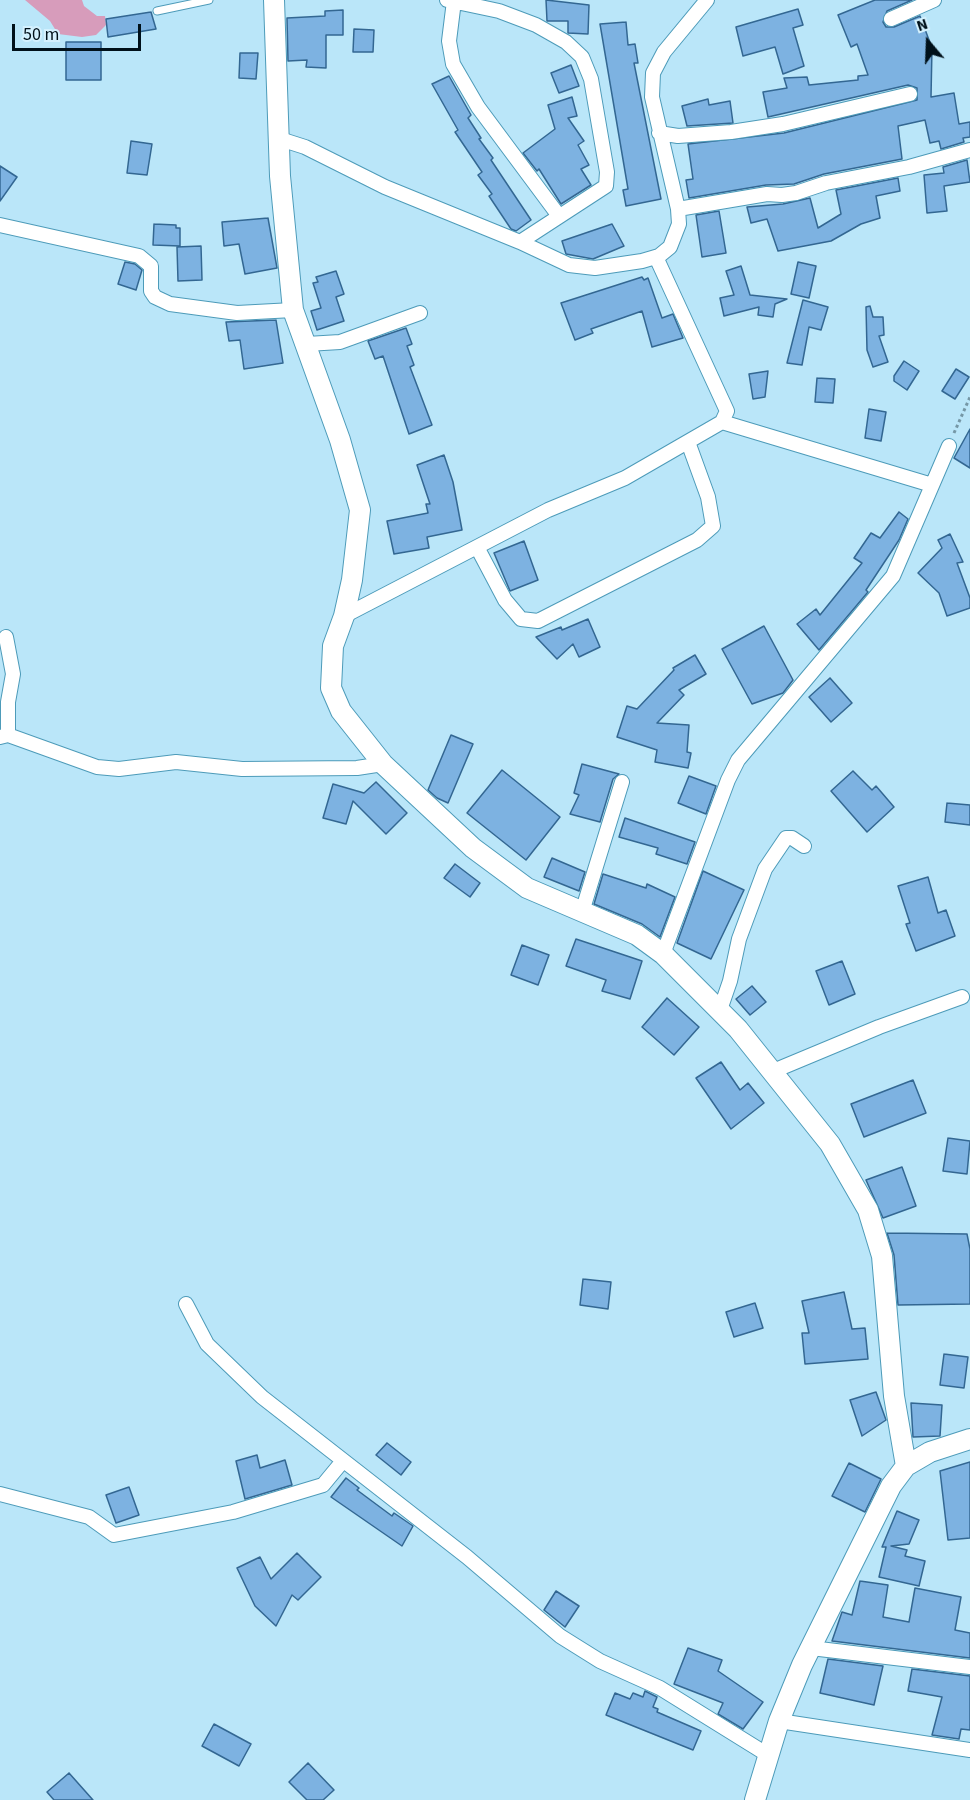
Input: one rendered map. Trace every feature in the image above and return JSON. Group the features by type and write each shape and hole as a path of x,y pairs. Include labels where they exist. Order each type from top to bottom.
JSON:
{"street":[{"path":"274,0 284,228 293,310 307,344 355,487 360,510 353,570 344,616 333,646 332,688 341,711 384,764 473,848 527,888 637,935 663,954 720,1010 831,1144 868,1210 882,1256 894,1396 906,1466"},
{"path":"280,140 305,147 385,187 520,242 569,265 585,268 611,267 656,257 670,248 675,238 678,209 652,97 653,73 664,51 707,0"},
{"path":"891,19 934,0"},
{"path":"520,242 602,191 608,181 591,79 582,57 566,42 536,25 499,11 451,1 449,41 453,64 478,107 559,216"},
{"path":"659,133 678,136 731,132 809,118 910,94"},
{"path":"678,209 767,194 796,193 826,183 909,167 970,150"},
{"path":"0,225 139,256 151,266 151,291 154,297 170,304 237,314 293,310"},
{"path":"344,616 548,510 625,478 722,422 727,411 656,257"},
{"path":"307,344 340,342 420,313"},
{"path":"722,422 932,485"},
{"path":"477,547 505,600 521,619 538,621 697,540 713,526 708,497 688,442"},
{"path":"663,954 728,780 738,760 893,576 949,446"},
{"path":"6,637 13,674 4,736 97,767 119,769 176,762 242,769 357,768 384,764"},
{"path":"582,912 622,782"},
{"path":"720,1010 730,981 739,939 765,869 786,838 792,838 804,846"},
{"path":"771,1072 879,1027 962,997"},
{"path":"186,1304 207,1344 262,1397 342,1462 467,1557 536,1617 579,1650 660,1688 768,1755"},
{"path":"755,1800 780,1721 811,1648 891,1486 906,1466 930,1452 970,1439"},
{"path":"0,1494 90,1517 114,1534 233,1512 323,1485 342,1462"},
{"path":"811,1648 970,1667"},
{"path":"780,1721 970,1750"}],"lane":[{"path":"157,11 209,0"}],"path":[{"path":"949,446 970,397"}],"shaded area":[{"path":"25,0 82,0 84,6 97,16 105,16 106,25 96,35 82,37 58,34 50,21"}],"building":[{"path":"546,0 589,5 588,34 568,33 568,21 547,21"},
{"path":"875,0 912,0 887,11 883,22 886,27 894,27 920,16 932,48 931,97 954,93 959,124 970,122 970,137 963,138 964,142 941,149 939,141 930,143 925,120 898,126 902,159 824,174 794,184 766,185 689,198 686,180 693,179 688,144 784,133 917,100 917,88 908,85 768,117 763,92 787,88 784,78 807,77 809,85 858,80 858,76 868,75 857,44 851,47 838,15"},
{"path":"798,9 803,25 793,28 804,66 783,74 775,47 743,56 736,27"},
{"path":"343,10 343,35 326,35 326,68 306,67 307,60 288,61 287,18 325,16 325,11"},
{"path":"151,12 156,29 108,37 106,19"},
{"path":"626,22 628,45 635,44 638,63 634,63 661,199 626,206 623,190 628,189 600,24"},
{"path":"354,29 374,30 373,52 353,52"},
{"path":"66,42 101,42 101,80 66,80"},
{"path":"240,53 258,53 256,79 239,78"},
{"path":"571,65 579,86 559,93 551,73"},
{"path":"449,76 471,115 468,118 481,138 479,139 531,220 516,231 511,229 489,196 492,194 478,175 482,172 455,132 458,130 432,84"},
{"path":"572,97 577,116 568,118 584,141 578,145 589,165 581,169 591,185 561,204 539,169 537,171 523,153 555,129 548,105"},
{"path":"708,99 709,105 730,101 733,123 687,126 682,106"},
{"path":"131,141 152,144 147,175 127,173"},
{"path":"967,160 970,182 944,186 947,211 927,213 924,175 944,173 943,167"},
{"path":"0,166 17,177 0,201"},
{"path":"898,178 900,191 876,196 880,218 861,224 831,241 778,251 767,219 751,223 747,207 783,204 810,198 818,228 841,214 836,190"},
{"path":"719,211 726,253 702,257 696,215"},
{"path":"268,218 277,268 245,274 239,244 224,246 222,222"},
{"path":"154,224 176,225 176,228 180,228 180,246 153,245"},
{"path":"612,224 624,246 593,259 566,254 562,241"},
{"path":"201,246 202,280 178,281 177,247"},
{"path":"125,262 135,264 142,270 136,290 118,284"},
{"path":"798,262 816,266 809,298 791,294"},
{"path":"741,266 750,295 787,299 775,304 773,317 758,315 759,307 724,316 720,298 734,295 726,271"},
{"path":"336,271 344,294 336,297 344,321 317,330 311,311 321,308 313,283 318,282 316,277"},
{"path":"642,277 644,280 648,278 662,318 673,314 683,338 652,347 642,311 591,329 593,333 575,340 561,303"},
{"path":"803,300 828,307 821,330 809,327 802,365 787,363"},
{"path":"870,306 873,317 883,317 884,335 879,336 888,362 873,367 867,350 866,307"},
{"path":"276,320 283,363 244,369 240,340 229,341 226,322"},
{"path":"406,328 412,344 407,346 414,365 410,367 432,425 409,434 383,356 375,359 368,341"},
{"path":"904,361 919,371 907,390 894,381 894,376"},
{"path":"956,369 969,377 955,399 942,391"},
{"path":"768,371 765,397 753,399 749,374"},
{"path":"817,378 835,379 833,403 815,402"},
{"path":"869,409 886,412 881,441 865,438"},
{"path":"970,429 970,468 954,458"},
{"path":"444,455 453,482 462,530 427,537 429,548 394,554 387,521 428,513 426,504 430,504 417,465"},
{"path":"899,512 908,519 899,540 866,590 868,592 819,650 797,624 816,609 820,615 862,563 854,558 871,533 880,538"},
{"path":"950,534 963,562 957,563 970,598 970,608 947,616 939,593 918,573 942,548 938,540"},
{"path":"524,541 538,580 510,591 494,553"},
{"path":"588,619 600,647 579,657 573,644 557,659 536,637 561,627 562,630"},
{"path":"764,626 793,680 783,693 752,704 722,649"},
{"path":"695,655 706,674 679,690 684,695 657,723 689,725 687,752 691,753 688,768 655,762 657,750 617,737 627,706 637,709 674,670 673,668"},
{"path":"830,678 852,703 831,722 809,697"},
{"path":"451,735 473,744 448,803 437,798 428,790"},
{"path":"582,764 619,774 613,779 600,822 570,814 579,795 574,793"},
{"path":"502,770 560,817 526,860 467,813"},
{"path":"853,771 872,790 876,786 894,807 867,832 831,791"},
{"path":"689,776 716,786 706,814 678,803"},
{"path":"376,782 407,813 386,834 353,801 346,824 323,818 333,784 364,793"},
{"path":"947,803 970,805 970,825 945,822"},
{"path":"625,818 695,842 687,864 656,854 658,848 619,837"},
{"path":"552,858 585,872 579,891 544,877"},
{"path":"455,864 480,883 470,897 444,878"},
{"path":"703,871 744,890 711,959 677,943"},
{"path":"603,874 646,888 647,884 675,897 660,937 642,924 594,904"},
{"path":"928,877 938,913 946,910 955,936 916,951 906,924 910,923 898,886"},
{"path":"576,939 642,961 630,999 602,991 606,980 566,966"},
{"path":"522,945 549,955 538,985 511,975"},
{"path":"842,961 855,994 829,1005 816,971"},
{"path":"752,986 766,1002 750,1015 736,999"},
{"path":"667,998 699,1027 674,1055 642,1027"},
{"path":"721,1062 740,1090 748,1083 764,1103 731,1129 696,1078"},
{"path":"913,1080 926,1113 864,1137 851,1104"},
{"path":"948,1138 970,1141 967,1174 943,1171"},
{"path":"902,1167 916,1206 883,1218 866,1180"},
{"path":"887,1233 967,1234 970,1249 970,1304 898,1305 894,1255"},
{"path":"583,1279 611,1282 608,1309 580,1305"},
{"path":"844,1292 852,1329 865,1328 868,1359 805,1364 802,1333 809,1333 802,1301"},
{"path":"755,1303 763,1328 734,1337 726,1312"},
{"path":"944,1354 968,1357 964,1388 940,1385"},
{"path":"876,1392 886,1420 862,1436 850,1400"},
{"path":"911,1403 942,1405 940,1436 913,1437"},
{"path":"387,1443 411,1462 401,1475 376,1455"},
{"path":"257,1455 260,1468 285,1460 292,1485 245,1499 236,1461"},
{"path":"970,1462 970,1538 948,1540 940,1471"},
{"path":"849,1463 881,1479 865,1512 832,1496"},
{"path":"346,1478 359,1488 357,1490 392,1516 394,1513 413,1526 402,1546 331,1497"},
{"path":"129,1487 139,1515 116,1523 106,1495"},
{"path":"897,1511 919,1520 909,1544 891,1546 907,1550 905,1556 925,1561 919,1586 879,1577 886,1547 882,1547"},
{"path":"297,1553 321,1577 298,1600 292,1595 276,1626 255,1606 237,1568 260,1557 271,1579"},
{"path":"860,1581 888,1585 883,1617 909,1622 915,1588 961,1597 955,1630 970,1633 970,1658 832,1641 842,1612 852,1615"},
{"path":"556,1591 579,1606 565,1627 544,1610"},
{"path":"688,1648 722,1660 718,1671 763,1702 743,1729 718,1714 723,1703 674,1684"},
{"path":"828,1659 883,1666 874,1705 820,1693"},
{"path":"912,1669 970,1676 970,1730 961,1729 959,1739 932,1735 942,1697 908,1691"},
{"path":"645,1691 657,1697 653,1707 658,1709 657,1712 701,1731 693,1750 606,1715 615,1693 630,1699 633,1693 643,1697"},
{"path":"214,1724 251,1744 239,1766 202,1746"},
{"path":"308,1763 334,1790 323,1800 307,1800 289,1782"},
{"path":"69,1773 93,1800 54,1800 47,1792"}]}
